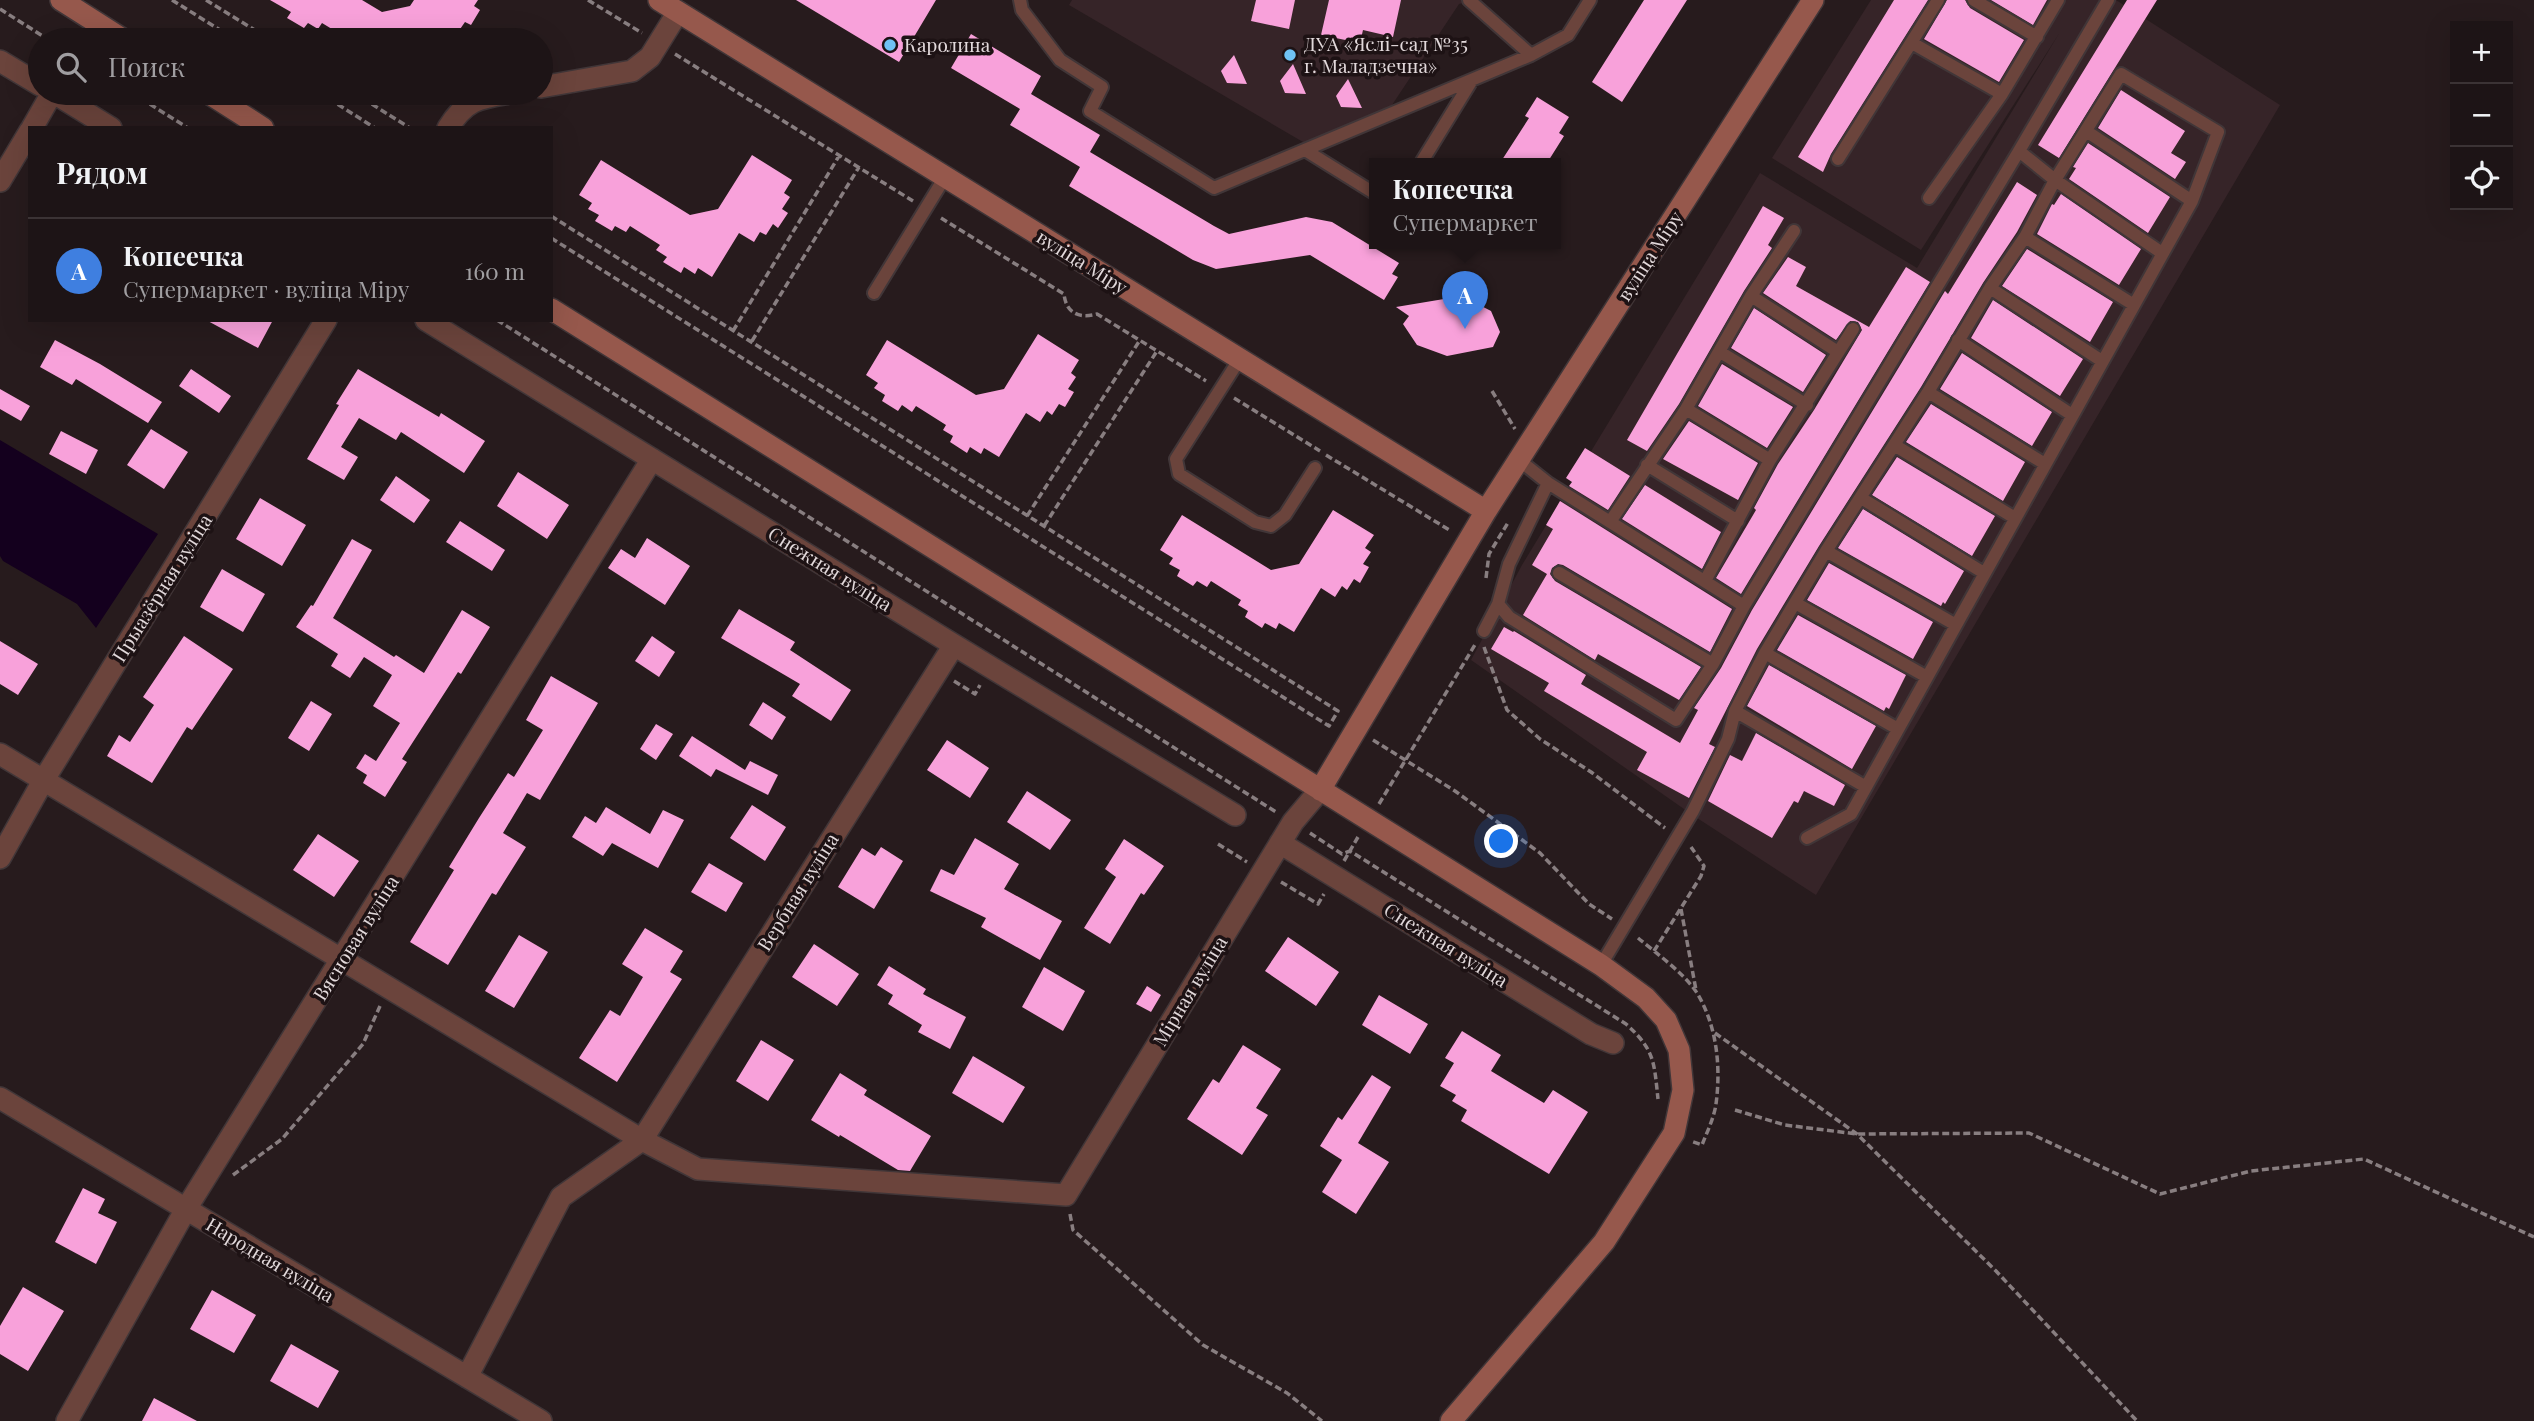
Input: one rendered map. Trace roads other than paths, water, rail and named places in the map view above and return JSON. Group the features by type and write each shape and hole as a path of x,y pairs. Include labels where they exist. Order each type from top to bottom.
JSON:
{"main road":[{"path":"61,0 105,28"},
{"name":"вуліца Міру","path":"659,0 681,6 945,177 1486,511"},
{"name":"вуліца Міру","path":"1320,790 1486,511 1813,0"},
{"path":"227,105 260,126"},
{"path":"553,310 1601,965 1646,998 1666,1020 1679,1050 1683,1090 1674,1133 1604,1242 1451,1421"}],"street":[{"path":"553,85 632,71 650,57 681,6"},
{"path":"0,61 28,78"},
{"path":"33,126 46,105"},
{"path":"73,105 108,126"},
{"path":"450,126 459,110 467,105"},
{"path":"0,181 28,134"},
{"name":"Прыазёрная вуліца","path":"0,858 43,781 325,322"},
{"name":"Снежная вуліца","path":"429,322 1235,815"},
{"name":"Вясновая вуліца","path":"67,1421 186,1209 344,959 652,458"},
{"name":"Вербная вуліца","path":"642,1140 954,645"},
{"path":"0,754 642,1140 561,1197 467,1377"},
{"name":"Мірная вуліца","path":"642,1140 698,1169 1066,1195 1293,822 1320,790"},
{"name":"Снежная вуліца","path":"1280,844 1591,1034 1614,1043"},
{"name":"Народная вуліца","path":"0,1098 541,1421"}],"lane":[{"path":"1020,0 1021,10 1060,60 1101,87 1090,111 1214,188 1531,55 1568,35 1590,0"},
{"path":"1468,0 1531,55"},
{"path":"1838,159 1938,0"},
{"path":"1974,0 2037,37"},
{"path":"1929,198 2002,94 2058,0"},
{"path":"1498,604 1509,617 1676,720 1713,664 1744,606 2108,0"},
{"path":"1912,43 2002,94"},
{"path":"1601,965 1677,837 1728,739 1735,711 1765,653 1797,604 1826,551 1928,393 1990,288 2025,237 2055,180 2121,74 2218,132 2192,201 1851,814 1807,838"},
{"path":"1425,158 1472,80"},
{"path":"2086,131 2192,201"},
{"path":"1305,150 1369,190"},
{"path":"2019,151 2055,180 2162,253"},
{"path":"874,293 945,177"},
{"path":"1610,522 1686,409 1751,296 1794,231"},
{"path":"2025,237 2134,305"},
{"path":"1990,288 2102,361"},
{"path":"1751,296 1838,352"},
{"path":"1705,581 1770,460 1853,329"},
{"path":"1958,340 2072,415"},
{"path":"1720,352 1807,405"},
{"path":"1239,360 1176,459 1179,474 1255,522 1271,526 1285,515 1315,468"},
{"path":"1928,393 2045,464"},
{"path":"1686,409 1770,460"},
{"path":"1894,445 2015,518"},
{"path":"1523,454 1548,483 1744,606"},
{"path":"1647,465 1738,521"},
{"path":"1484,631 1498,604 1509,564 1548,483"},
{"path":"1861,498 1984,573"},
{"path":"1826,551 1956,625"},
{"path":"1559,573 1713,664"},
{"path":"1797,604 1927,677"},
{"path":"1765,653 1898,729"},
{"path":"1735,711 1866,787"}],"place":[{"name":"Каролина","path":"890,45"},
{"name":"ДУА «Яслі-сад №35 г. Маладзечна»","path":"1290,55"},
{"name":"Копеечка","path":"1465,329"}]}
